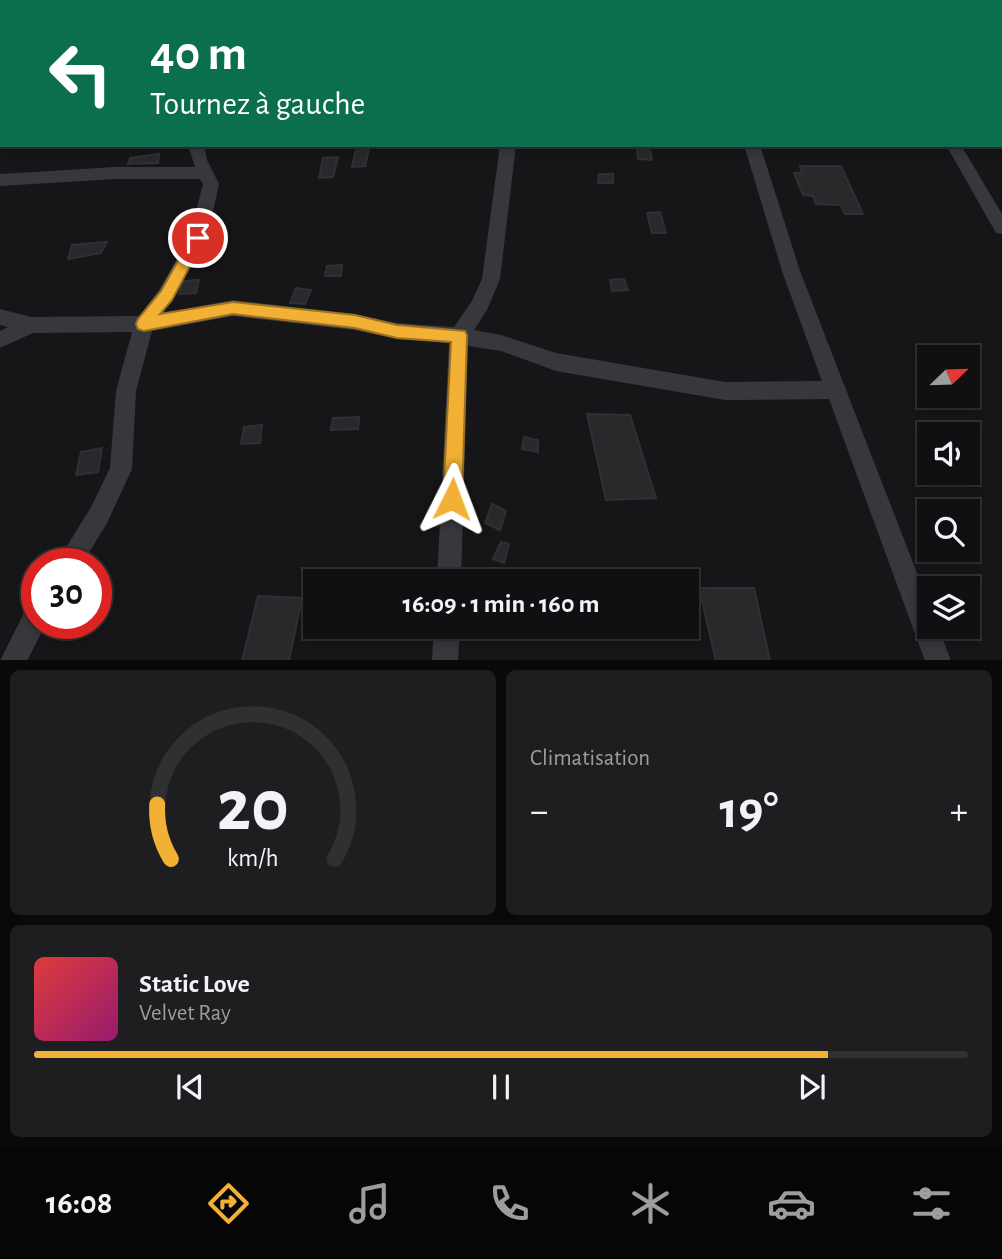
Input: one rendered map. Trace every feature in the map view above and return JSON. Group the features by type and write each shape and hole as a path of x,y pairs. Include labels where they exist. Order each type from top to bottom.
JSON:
{"street":[{"path":"78,548 99,515 121,469 126,391 144,324 166,295 198,238 211,184 197,147"},
{"path":"449,569 459,335 480,305 491,279 508,147"},
{"path":"753,147 791,271 834,390 938,660"},
{"path":"954,147 1002,228"},
{"path":"0,180 115,173 205,173"},
{"path":"0,317 31,325 144,324 233,308 355,322 397,331 459,335 501,343 556,362 725,391 834,390"},
{"path":"0,340 31,325"},
{"path":"13,660 24,639"},
{"path":"445,660 446,639"}],"building":[{"path":"357,147 370,147 365,166 352,167"},
{"path":"637,149 650,149 652,160 638,159"},
{"path":"159,154 158,163 128,164 130,158"},
{"path":"338,157 333,177 319,178 323,158"},
{"path":"800,166 841,166 863,214 845,214 841,205 816,204 813,196 803,195 794,173 802,173"},
{"path":"599,174 613,174 613,183 598,183"},
{"path":"660,212 666,233 652,233 647,213"},
{"path":"107,242 101,253 68,259 72,245"},
{"path":"342,265 341,276 325,276 327,266"},
{"path":"624,279 628,290 612,291 610,280"},
{"path":"199,280 196,293 179,294 183,281"},
{"path":"296,288 311,290 305,304 290,303"},
{"path":"587,414 630,415 656,498 606,500"},
{"path":"359,417 358,429 331,430 333,418"},
{"path":"262,425 260,443 241,444 244,427"},
{"path":"524,437 538,440 538,452 522,449"},
{"path":"102,448 98,472 76,475 81,452"},
{"path":"492,504 506,511 500,530 485,523"},
{"path":"501,542 509,544 504,563 493,559"},
{"path":"699,588 754,588 770,660 716,660"},
{"path":"258,596 302,598 289,660 242,660"}],"route":[{"path":"198,238 166,295 144,324 233,308 355,322 397,331 459,335 452,499"}]}
